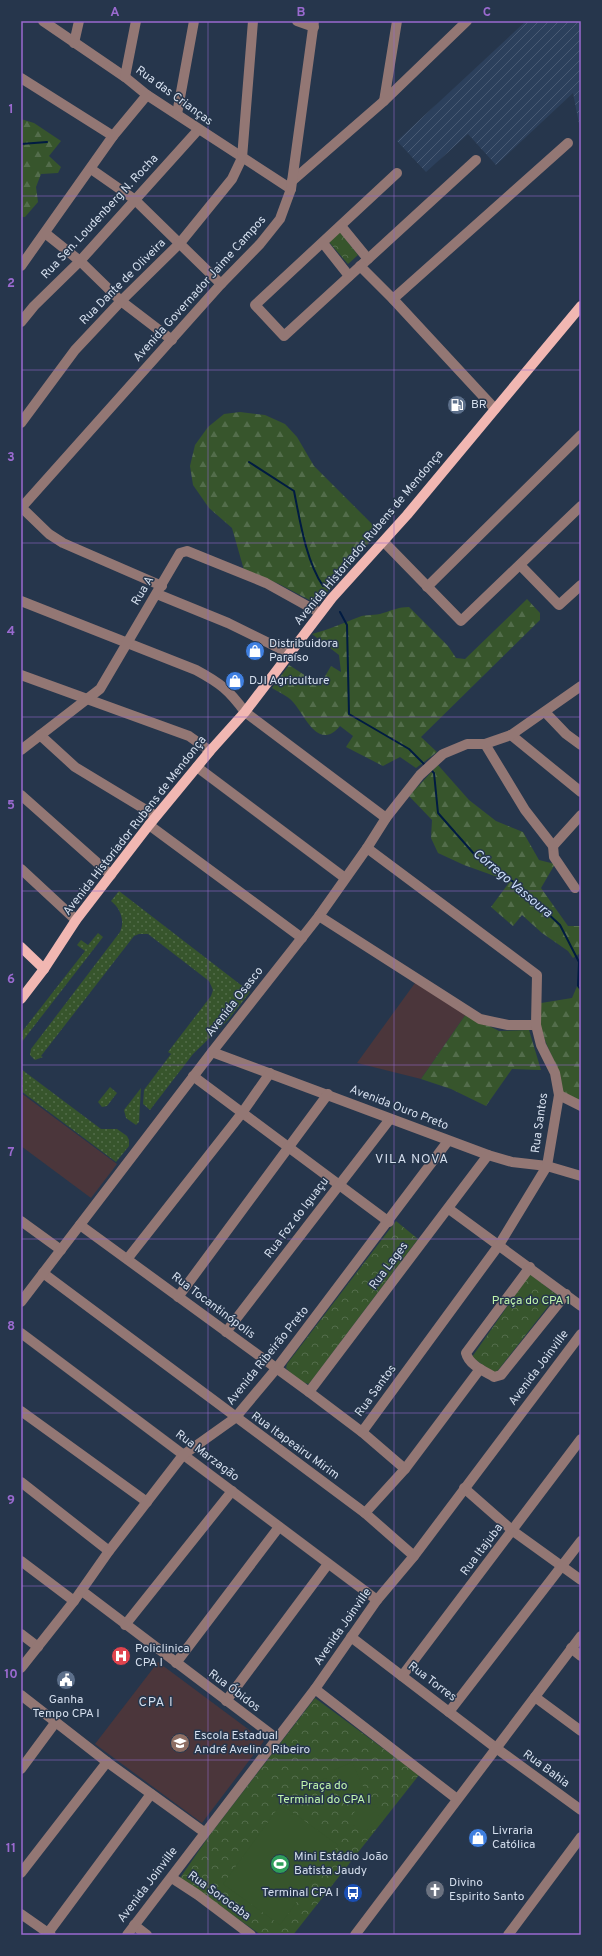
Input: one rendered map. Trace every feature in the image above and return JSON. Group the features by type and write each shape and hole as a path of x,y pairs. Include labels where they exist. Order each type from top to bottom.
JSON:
{"main road":[{"name":"Avenida Historiador Rubens de Mendonça","path":"21,999 76,920 149,825 210,750 245,712 320,613 384,542 494,409 520,382 581,306"},
{"path":"21,947 44,968"}],"street":[{"name":"Rua das Crianças","path":"44,21 74,43 126,77 147,96 177,114 198,130 242,158 292,186"},
{"path":"74,43 79,21"},
{"path":"126,77 136,21"},
{"path":"177,114 194,21"},
{"path":"242,158 253,21"},
{"path":"297,21 314,24"},
{"path":"384,101 397,21"},
{"path":"292,186 384,101 467,21"},
{"name":"Avenida Governador Jaime Campos","path":"21,508 221,284 260,244 280,219 292,186 314,24"},
{"path":"21,78 113,136"},
{"path":"21,266 92,168 113,136 147,96"},
{"name":"Rua Sen. Loudenberg N. Rocha","path":"21,322 34,306 80,261 134,199 198,130"},
{"path":"393,299 568,143"},
{"name":"Rua Dante de Oliveira","path":"21,423 75,350 121,301 180,243 232,179 242,158"},
{"path":"397,173 255,305 284,336 476,160"},
{"path":"92,168 134,199 221,284"},
{"path":"341,226 368,259"},
{"path":"45,233 80,261 121,301 172,340"},
{"path":"323,243 349,276"},
{"path":"360,266 393,299 494,409"},
{"path":"426,587 581,435"},
{"path":"384,542 426,587 461,621 581,506"},
{"path":"21,508 49,534 63,543 289,653"},
{"name":"Rua A","path":"21,750 100,688 109,676 126,644 160,590 180,553 185,551 266,583 320,613"},
{"path":"520,565 559,605 581,585"},
{"path":"21,601 126,644 196,670 220,683 236,699 245,712 386,818"},
{"path":"21,675 189,736 210,750"},
{"name":"Avenida Osasco","path":"21,1302 193,1076 319,916 408,787 443,754 467,744 485,744 511,735 581,686"},
{"path":"545,712 566,734 581,745"},
{"path":"40,735 75,767 156,816"},
{"path":"511,735 581,792"},
{"path":"485,744 525,810 553,846 554,857 575,888"},
{"path":"197,766 345,878"},
{"path":"21,794 111,875"},
{"path":"553,846 581,815"},
{"path":"149,825 302,938"},
{"name":"Rua Santos","path":"362,1432 499,1245 547,1166 559,1094 555,1073 541,1045 536,1025 537,975 367,848"},
{"path":"21,869 76,920"},
{"path":"319,916 480,1019 508,1025 536,1025"},
{"name":"Avenida Ouro Preto","path":"212,1052 328,1094 390,1119 488,1155 512,1162 547,1166 581,1176"},
{"path":"128,1258 242,1113 270,1073"},
{"path":"193,1076 389,1222"},
{"path":"178,1297 290,1148 328,1094"},
{"path":"559,1094 581,1106"},
{"name":"Rua Foz do Iguaçu","path":"226,1332 390,1119"},
{"name":"Avenida Ribeirão Preto","path":"21,1668 82,1591 109,1551 183,1455 235,1418 276,1369 389,1222 448,1141"},
{"name":"Rua Lages","path":"309,1392 449,1209 488,1155"},
{"path":"449,1209 530,1267 581,1306"},
{"path":"21,1221 61,1250"},
{"name":"Rua Tocantinópolis","path":"80,1225 128,1258 178,1297 309,1392 362,1432 405,1469"},
{"path":"530,1267 466,1353 468,1359 480,1369 494,1377 501,1375 566,1294"},
{"name":"Rua Itapeairu Mirim","path":"43,1273 364,1514 414,1556"},
{"name":"Rua Marzagão","path":"21,1333 377,1600"},
{"name":"Avenida Joinville","path":"127,1935 172,1878 204,1832 315,1689 377,1600 414,1556 464,1488 580,1339"},
{"path":"364,1514 405,1469 480,1369"},
{"path":"21,1411 147,1502"},
{"name":"Rua Itajuba","path":"402,1676 581,1439"},
{"path":"21,1482 109,1551"},
{"path":"464,1488 513,1531 581,1580"},
{"path":"125,1625 232,1492"},
{"path":"176,1663 279,1527"},
{"path":"449,1712 581,1541"},
{"path":"21,1561 74,1601"},
{"path":"226,1701 328,1564"},
{"name":"Rua Óbidos","path":"82,1591 276,1738"},
{"path":"21,1634 38,1648"},
{"path":"355,1935 581,1636"},
{"name":"Rua Torres","path":"351,1637 496,1748"},
{"path":"571,1648 581,1656"},
{"path":"315,1689 457,1799"},
{"path":"21,1695 107,1762 204,1832"},
{"path":"535,1697 581,1731"},
{"path":"21,1769 56,1723"},
{"name":"Rua Bahia","path":"496,1748 581,1810"},
{"path":"21,1873 107,1762"},
{"path":"21,1914 49,1934 151,1794"},
{"path":"508,1935 581,1837"},
{"name":"Rua Sorocaba","path":"172,1878 198,1895 251,1935"},
{"path":"134,1925 147,1935"}],"shaded area":[{"path":"526,21 581,21 581,134 573,93 496,165 468,134 426,172 397,141"},
{"path":"415,983 466,1014 421,1079 357,1063"},
{"path":"21,1093 117,1164 91,1198 21,1146"},
{"name":"Escola Estadual André Avelino Ribeiro","path":"158,1662 264,1741 202,1823 95,1744"}],"green space":[{"path":"21,119 34,123 61,141 49,156 61,167 58,173 41,174 36,187 38,202 25,217 21,217"},
{"path":"340,232 358,255 348,264 329,242"},
{"path":"240,412 265,415 285,424 297,437 314,466 379,531 317,604 279,584 244,570 232,528 209,508 193,485 190,466 195,445 208,427 224,414"},
{"path":"527,599 540,613 540,620 421,737 437,752 416,768 400,757 383,766 346,747 353,736 340,726 332,733 325,735 319,733 307,722 291,700 272,688 289,665 320,685 331,666 341,672 339,655 312,634 359,617 409,607 448,646 456,658 465,659"},
{"path":"438,765 469,800 496,821 523,832 539,860 555,864 541,888 568,926 581,926 581,956 579,954 573,958 568,951 542,933 522,915 513,926 491,907 508,884 503,879 464,865 438,853 431,838 432,820 409,796"},
{"path":"119,891 250,992 228,1020 193,1054 150,1110 143,1104 144,1090 171,1054 168,1052 211,996 213,990 209,981 148,934 139,934 134,936 41,1056 43,1057 35,1060 30,1055 31,1049 120,932 122,919 120,911 111,901"},
{"path":"98,933 103,937 21,1043 21,1033 85,951 77,945 81,940 88,945"},
{"path":"581,977 581,1102 562,1093 559,1072 540,1025 541,1003 572,998"},
{"path":"466,1014 499,1031 529,1030 541,1070 512,1069 486,1106 451,1089 421,1079"},
{"path":"21,1069 101,1129 117,1129 127,1136 129,1146 116,1162 21,1091"},
{"path":"110,1087 117,1093 107,1106 102,1107 98,1102"},
{"path":"141,1088 139,1122 136,1125 126,1118 124,1110"},
{"path":"396,1221 418,1239 309,1384 299,1380 286,1368 287,1364"},
{"name":"Praça do CPA 1","path":"530,1274 557,1295 495,1374 472,1357"},
{"name":"Praça do Terminal do CPA I","path":"315,1698 419,1775 293,1935 261,1935 180,1878 209,1836"},
{"path":"352,1762 364,1789 346,1797 334,1770"},
{"path":"326,1778 338,1804 324,1810 313,1784"},
{"path":"365,1798 382,1811 364,1834 348,1821"},
{"name":"Mini Estádio João Batista Jaudy","path":"281,1804 338,1845 280,1925 223,1884"}],"waterway":[{"path":"21,144 47,142"},
{"name":"Córrego Vassoura","path":"249,462 294,491 301,528 308,553 312,565 323,586"},
{"name":"Córrego Vassoura","path":"340,612 347,625 349,714 409,749 425,765"},
{"name":"Córrego Vassoura","path":"430,769 434,773 438,813 475,855 515,883 560,925 579,962 578,986 581,990"}],"place":[{"name":"BR","path":"457,405"},
{"name":"Distribuidora Paraíso","path":"255,651"},
{"name":"DJI Agriculture","path":"235,681"},
{"name":"Policlinica CPA I","path":"121,1656"},
{"name":"Ganha Tempo CPA I","path":"66,1680"},
{"name":"Escola Estadual André Avelino Ribeiro","path":"180,1743"},
{"name":"Livraria Católica","path":"478,1838"},
{"name":"Mini Estádio João Batista Jaudy","path":"280,1864"},
{"name":"Divino Espirito Santo","path":"435,1890"},
{"name":"Terminal CPA I","path":"353,1893"}],"district":[{"name":"VILA NOVA","path":"412,1160"},
{"name":"CPA I","path":"156,1703"}]}
